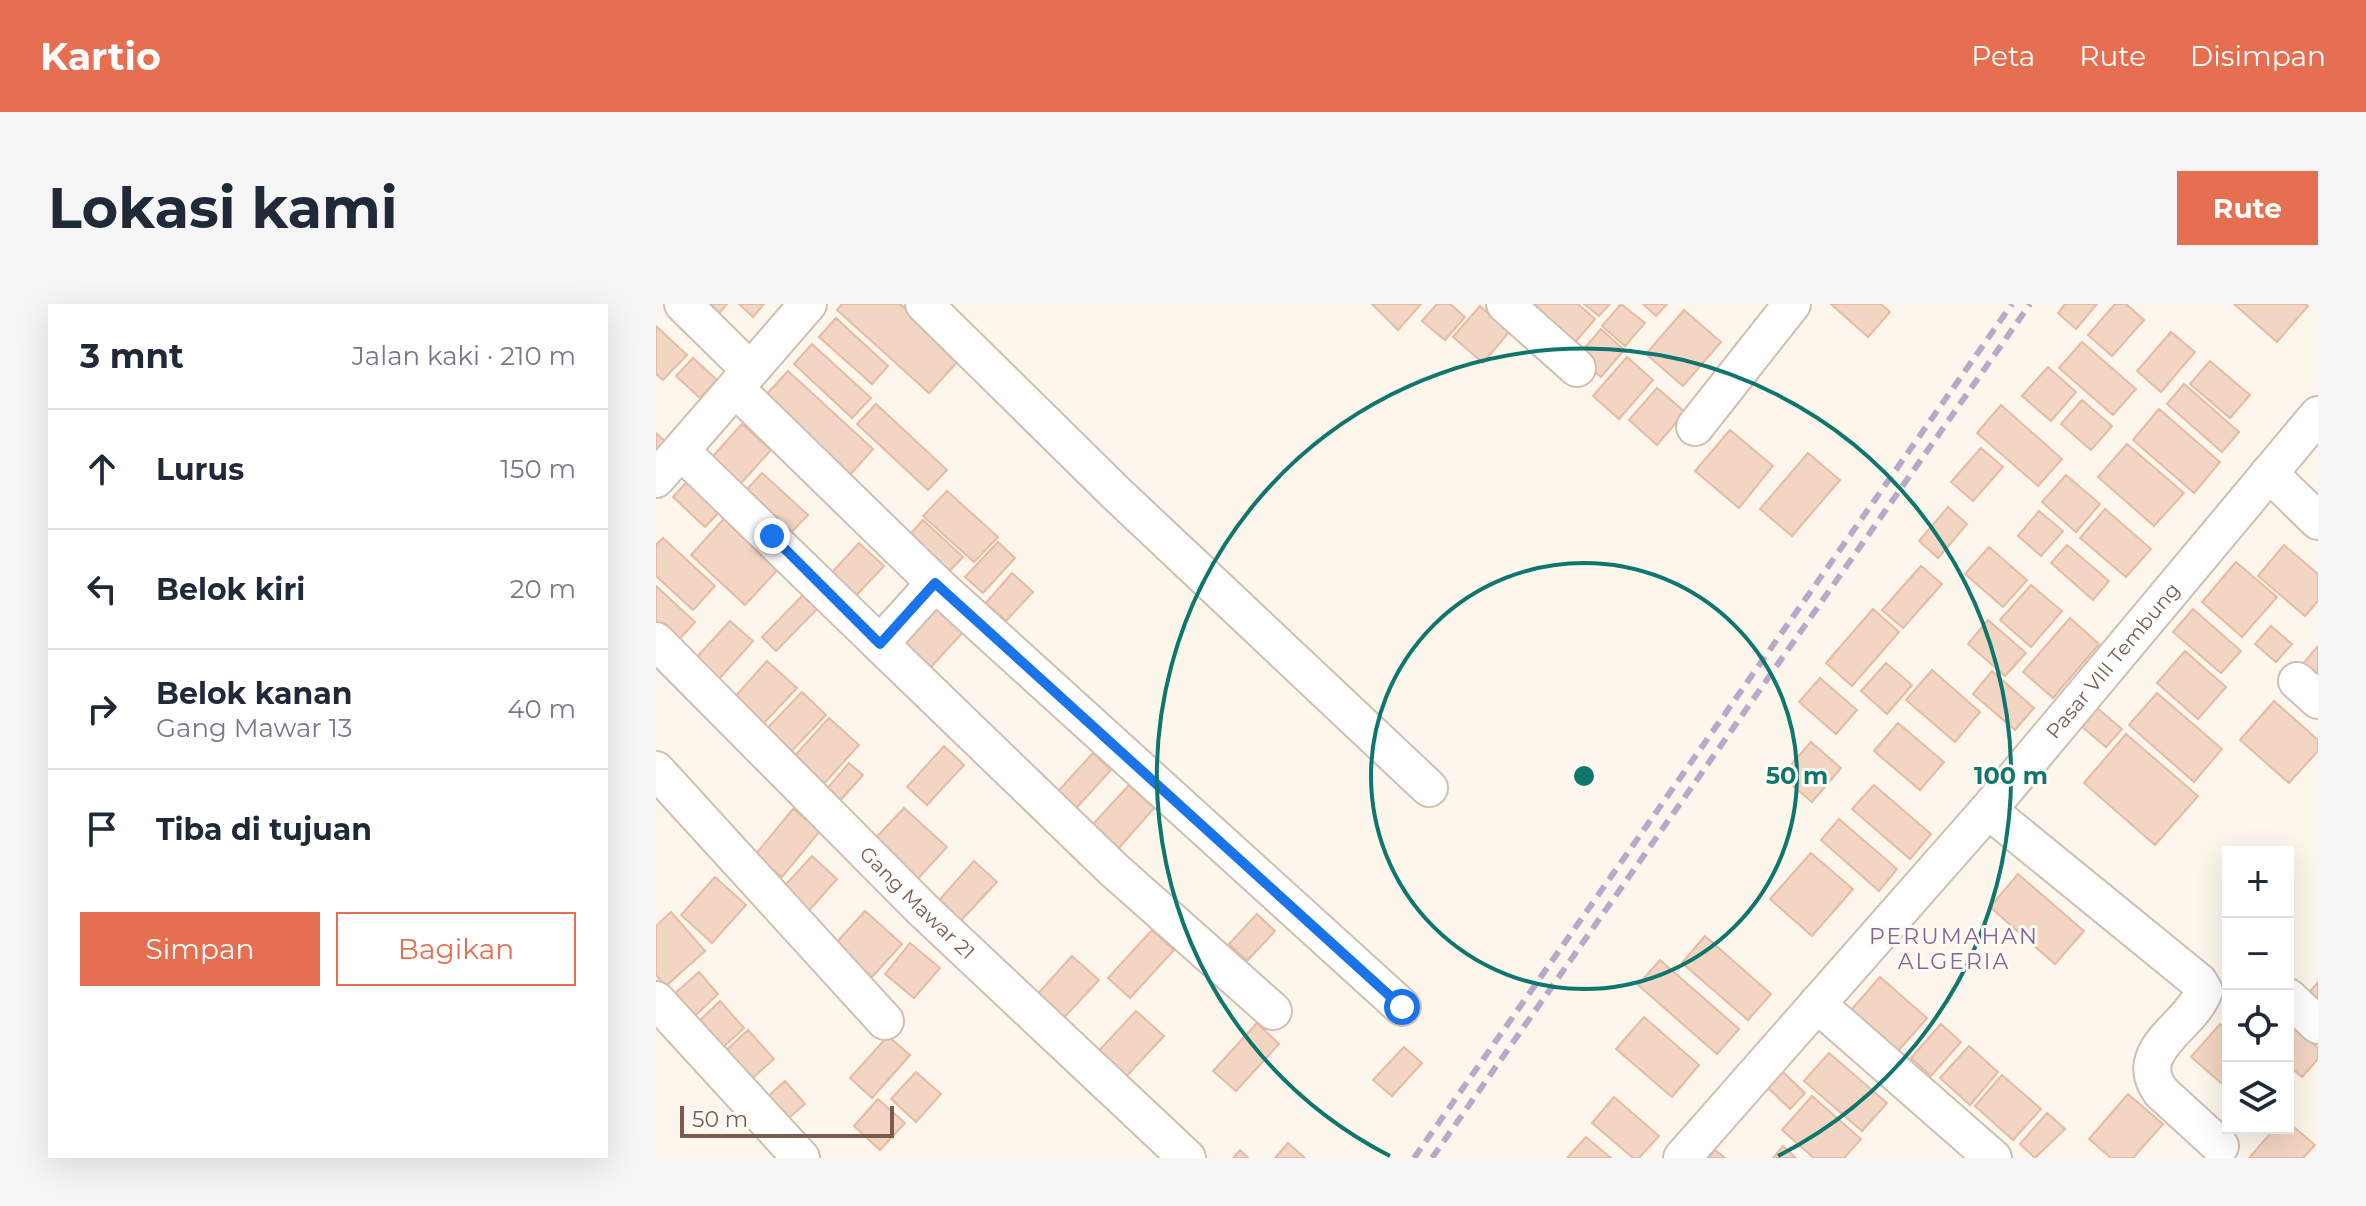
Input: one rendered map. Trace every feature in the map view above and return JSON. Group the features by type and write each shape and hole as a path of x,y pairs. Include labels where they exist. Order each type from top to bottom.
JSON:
{"street":[{"path":"683,304 743,380 935,583 1402,1007"},
{"path":"656,479 808,304"},
{"path":"924,304 1117,494 1429,788"},
{"path":"1505,304 1577,368"},
{"path":"1695,427 1792,304"},
{"name":"Pasar VIII Tembung","path":"1682,1158 1988,810 2318,415"},
{"path":"681,451 1102,859 1273,1011"},
{"path":"2269,473 2318,521"},
{"path":"880,644 935,583"},
{"name":"Gang Mawar 21","path":"656,641 922,909 1187,1158"},
{"path":"656,770 885,1021"},
{"path":"1988,810 2199,982 2204,991 2200,1002 2159,1048 2150,1068 2153,1082 2161,1092 2220,1146"},
{"path":"656,1000 801,1158"},
{"path":"2294,1003 2318,1025"},
{"path":"1817,1004 1993,1158"}],"building":[{"path":"687,304 727,304 710,324"},
{"path":"739,304 764,304 753,317"},
{"path":"842,304 900,304 960,359 929,393 837,310"},
{"path":"1372,304 1421,304 1398,330"},
{"path":"1437,304 1450,304 1465,317 1445,340 1422,321"},
{"path":"1530,304 1578,304 1595,319 1566,353"},
{"path":"1584,304 1610,304 1599,316"},
{"path":"1621,304 1645,323 1625,346 1602,326"},
{"path":"1643,304 1667,304 1656,316"},
{"path":"1831,304 1881,304 1890,312 1868,337"},
{"path":"2065,304 2097,304 2076,329 2058,313"},
{"path":"2115,304 2126,304 2144,320 2112,356 2088,335"},
{"path":"2234,304 2306,304 2308,306 2277,342"},
{"path":"1480,306 1509,332 1483,363 1453,337"},
{"path":"1684,310 1721,342 1683,386 1646,354"},
{"path":"836,318 888,366 872,384 819,337"},
{"path":"656,326 687,355 663,380 656,374"},
{"path":"1601,329 1624,350 1601,377 1577,357"},
{"path":"2171,332 2195,352 2161,392 2137,371"},
{"path":"2082,342 2136,389 2113,415 2059,368"},
{"path":"812,344 871,398 852,418 794,364"},
{"path":"1627,357 1653,380 1619,419 1593,396"},
{"path":"693,358 717,380 700,398 676,376"},
{"path":"2210,361 2250,395 2230,418 2190,384"},
{"path":"2048,367 2076,392 2051,421 2022,396"},
{"path":"788,371 873,449 849,476 764,397"},
{"path":"2184,384 2239,432 2222,452 2167,404"},
{"path":"1657,388 1685,412 1657,445 1629,420"},
{"path":"2082,400 2112,426 2091,450 2061,424"},
{"path":"876,404 947,470 928,490 857,424"},
{"path":"2001,405 2062,459 2038,486 1977,433"},
{"path":"2159,409 2220,462 2194,493 2133,440"},
{"path":"742,424 771,450 732,493 703,467"},
{"path":"1730,430 1773,466 1739,508 1695,471"},
{"path":"656,433 665,441 656,450"},
{"path":"2127,444 2184,493 2154,526 2098,477"},
{"path":"1981,448 2003,467 1973,501 1951,482"},
{"path":"1808,453 1840,480 1792,536 1760,509"},
{"path":"762,473 808,515 784,540 739,498"},
{"path":"693,475 726,505 705,527 673,497"},
{"path":"2066,475 2100,504 2076,532 2042,502"},
{"path":"947,491 998,537 974,562 923,516"},
{"path":"1948,507 1967,524 1938,558 1919,541"},
{"path":"2105,509 2151,549 2126,577 2080,538"},
{"path":"2039,511 2063,531 2041,556 2018,536"},
{"path":"730,512 785,562 745,605 691,555"},
{"path":"923,520 963,557 942,579 902,543"},
{"path":"663,538 715,586 693,610 656,576 656,545"},
{"path":"998,542 1015,558 983,593 965,577"},
{"path":"859,543 884,566 850,602 825,580"},
{"path":"2067,545 2109,581 2093,600 2051,563"},
{"path":"2284,545 2318,574 2318,601 2305,616 2258,576"},
{"path":"1989,547 2027,580 2003,607 1965,574"},
{"path":"2236,562 2277,597 2242,637 2202,602"},
{"path":"1921,566 1942,584 1903,628 1882,610"},
{"path":"1012,573 1033,592 1006,621 986,603"},
{"path":"2031,585 2062,611 2031,647 2000,620"},
{"path":"656,586 695,622 675,644 656,627"},
{"path":"804,594 818,608 776,651 762,637"},
{"path":"929,598 965,630 930,668 894,636"},
{"path":"1873,609 1899,632 1852,686 1826,663"},
{"path":"2193,609 2241,651 2221,673 2173,632"},
{"path":"2070,618 2099,644 2053,698 2023,672"},
{"path":"1988,620 2026,653 2005,676 1968,644"},
{"path":"730,621 753,641 719,679 696,658"},
{"path":"2271,626 2292,644 2276,662 2255,644"},
{"path":"2318,646 2318,681 2301,666"},
{"path":"2185,651 2226,687 2198,719 2157,683"},
{"path":"767,661 797,688 763,724 734,698"},
{"path":"1886,663 1912,685 1887,714 1861,691"},
{"path":"1932,670 1980,712 1955,742 1906,700"},
{"path":"1992,671 2034,708 2015,730 1973,694"},
{"path":"1820,678 1857,710 1836,734 1799,702"},
{"path":"802,692 826,715 784,759 760,736"},
{"path":"2157,693 2222,749 2194,782 2129,725"},
{"path":"2274,701 2318,740 2318,751 2289,783 2240,740"},
{"path":"2096,707 2122,729 2106,747 2080,725"},
{"path":"829,718 859,745 821,787 791,760"},
{"path":"1898,723 1944,762 1920,790 1874,751"},
{"path":"2126,734 2198,796 2155,845 2084,783"},
{"path":"1811,742 1841,768 1812,802 1781,776"},
{"path":"944,746 964,765 927,805 907,787"},
{"path":"1093,753 1111,770 1068,817 1050,800"},
{"path":"849,763 863,775 839,802 825,791"},
{"path":"1129,785 1154,808 1111,857 1085,833"},
{"path":"1874,785 1931,834 1910,859 1852,809"},
{"path":"904,808 947,847 913,884 870,844"},
{"path":"793,809 820,831 782,877 755,855"},
{"path":"1839,819 1897,869 1879,891 1821,840"},
{"path":"1811,853 1853,889 1812,936 1770,899"},
{"path":"812,856 837,879 805,915 779,892"},
{"path":"974,861 997,882 956,926 934,906"},
{"path":"2018,874 2084,931 2055,964 1990,907"},
{"path":"715,877 746,905 712,943 681,915"},
{"path":"865,911 902,944 872,977 835,944"},
{"path":"671,912 705,951 666,986 656,975 656,926"},
{"path":"1257,914 1275,931 1247,961 1229,944"},
{"path":"1152,930 1174,950 1130,998 1108,978"},
{"path":"1705,936 1771,994 1748,1020 1682,963"},
{"path":"910,943 940,968 914,998 885,974"},
{"path":"1072,956 1099,980 1060,1022 1034,998"},
{"path":"1660,960 1739,1029 1717,1054 1638,985"},
{"path":"699,972 718,994 693,1018 673,995"},
{"path":"1880,977 1927,1018 1891,1059 1845,1017"},
{"path":"2318,982 2318,1003 2308,994"},
{"path":"720,1001 744,1028 719,1051 695,1025"},
{"path":"1136,1011 1164,1036 1121,1082 1093,1057"},
{"path":"1644,1017 1699,1065 1672,1097 1616,1049"},
{"path":"1257,1023 1279,1044 1236,1091 1213,1071"},
{"path":"1941,1024 1961,1042 1931,1076 1911,1058"},
{"path":"2220,1024 2222,1026 2222,1084 2191,1057"},
{"path":"2294,1027 2318,1048 2318,1059 2302,1077 2294,1070"},
{"path":"748,1030 774,1059 746,1084 721,1055"},
{"path":"888,1036 910,1055 872,1098 850,1078"},
{"path":"1969,1046 1998,1072 1970,1105 1940,1078"},
{"path":"1404,1047 1422,1063 1392,1096 1373,1080"},
{"path":"1829,1053 1887,1103 1862,1131 1804,1081"},
{"path":"1782,1071 1805,1093 1790,1109 1767,1087"},
{"path":"916,1072 941,1094 916,1122 891,1099"},
{"path":"2002,1075 2041,1109 2013,1140 1975,1106"},
{"path":"785,1081 805,1104 784,1122 764,1100"},
{"path":"2128,1094 2163,1124 2133,1158 2111,1158 2089,1139"},
{"path":"1812,1096 1861,1139 1844,1158 1814,1158 1782,1130"},
{"path":"1614,1097 1659,1136 1639,1158 1633,1158 1592,1123"},
{"path":"878,1099 905,1123 880,1150 854,1126"},
{"path":"2047,1113 2065,1129 2035,1158 2020,1144"},
{"path":"2294,1127 2315,1145 2303,1158 2249,1158 2270,1134 2294,1134"},
{"path":"1586,1137 1611,1158 1567,1158"},
{"path":"1288,1143 1305,1158 1275,1158"},
{"path":"1783,1146 1796,1158 1773,1158"},
{"path":"1240,1150 1248,1158 1233,1158"},
{"path":"1715,1150 1725,1158 1708,1158"}],"railway":[{"path":"1414,1158 2012,304"},
{"path":"1432,1158 2030,304"}],"district":[{"name":"PERUMAHAN ALGERIA","path":"1954,948"}],"route":[{"path":"772,536 880,644 935,583 1402,1007"}]}
